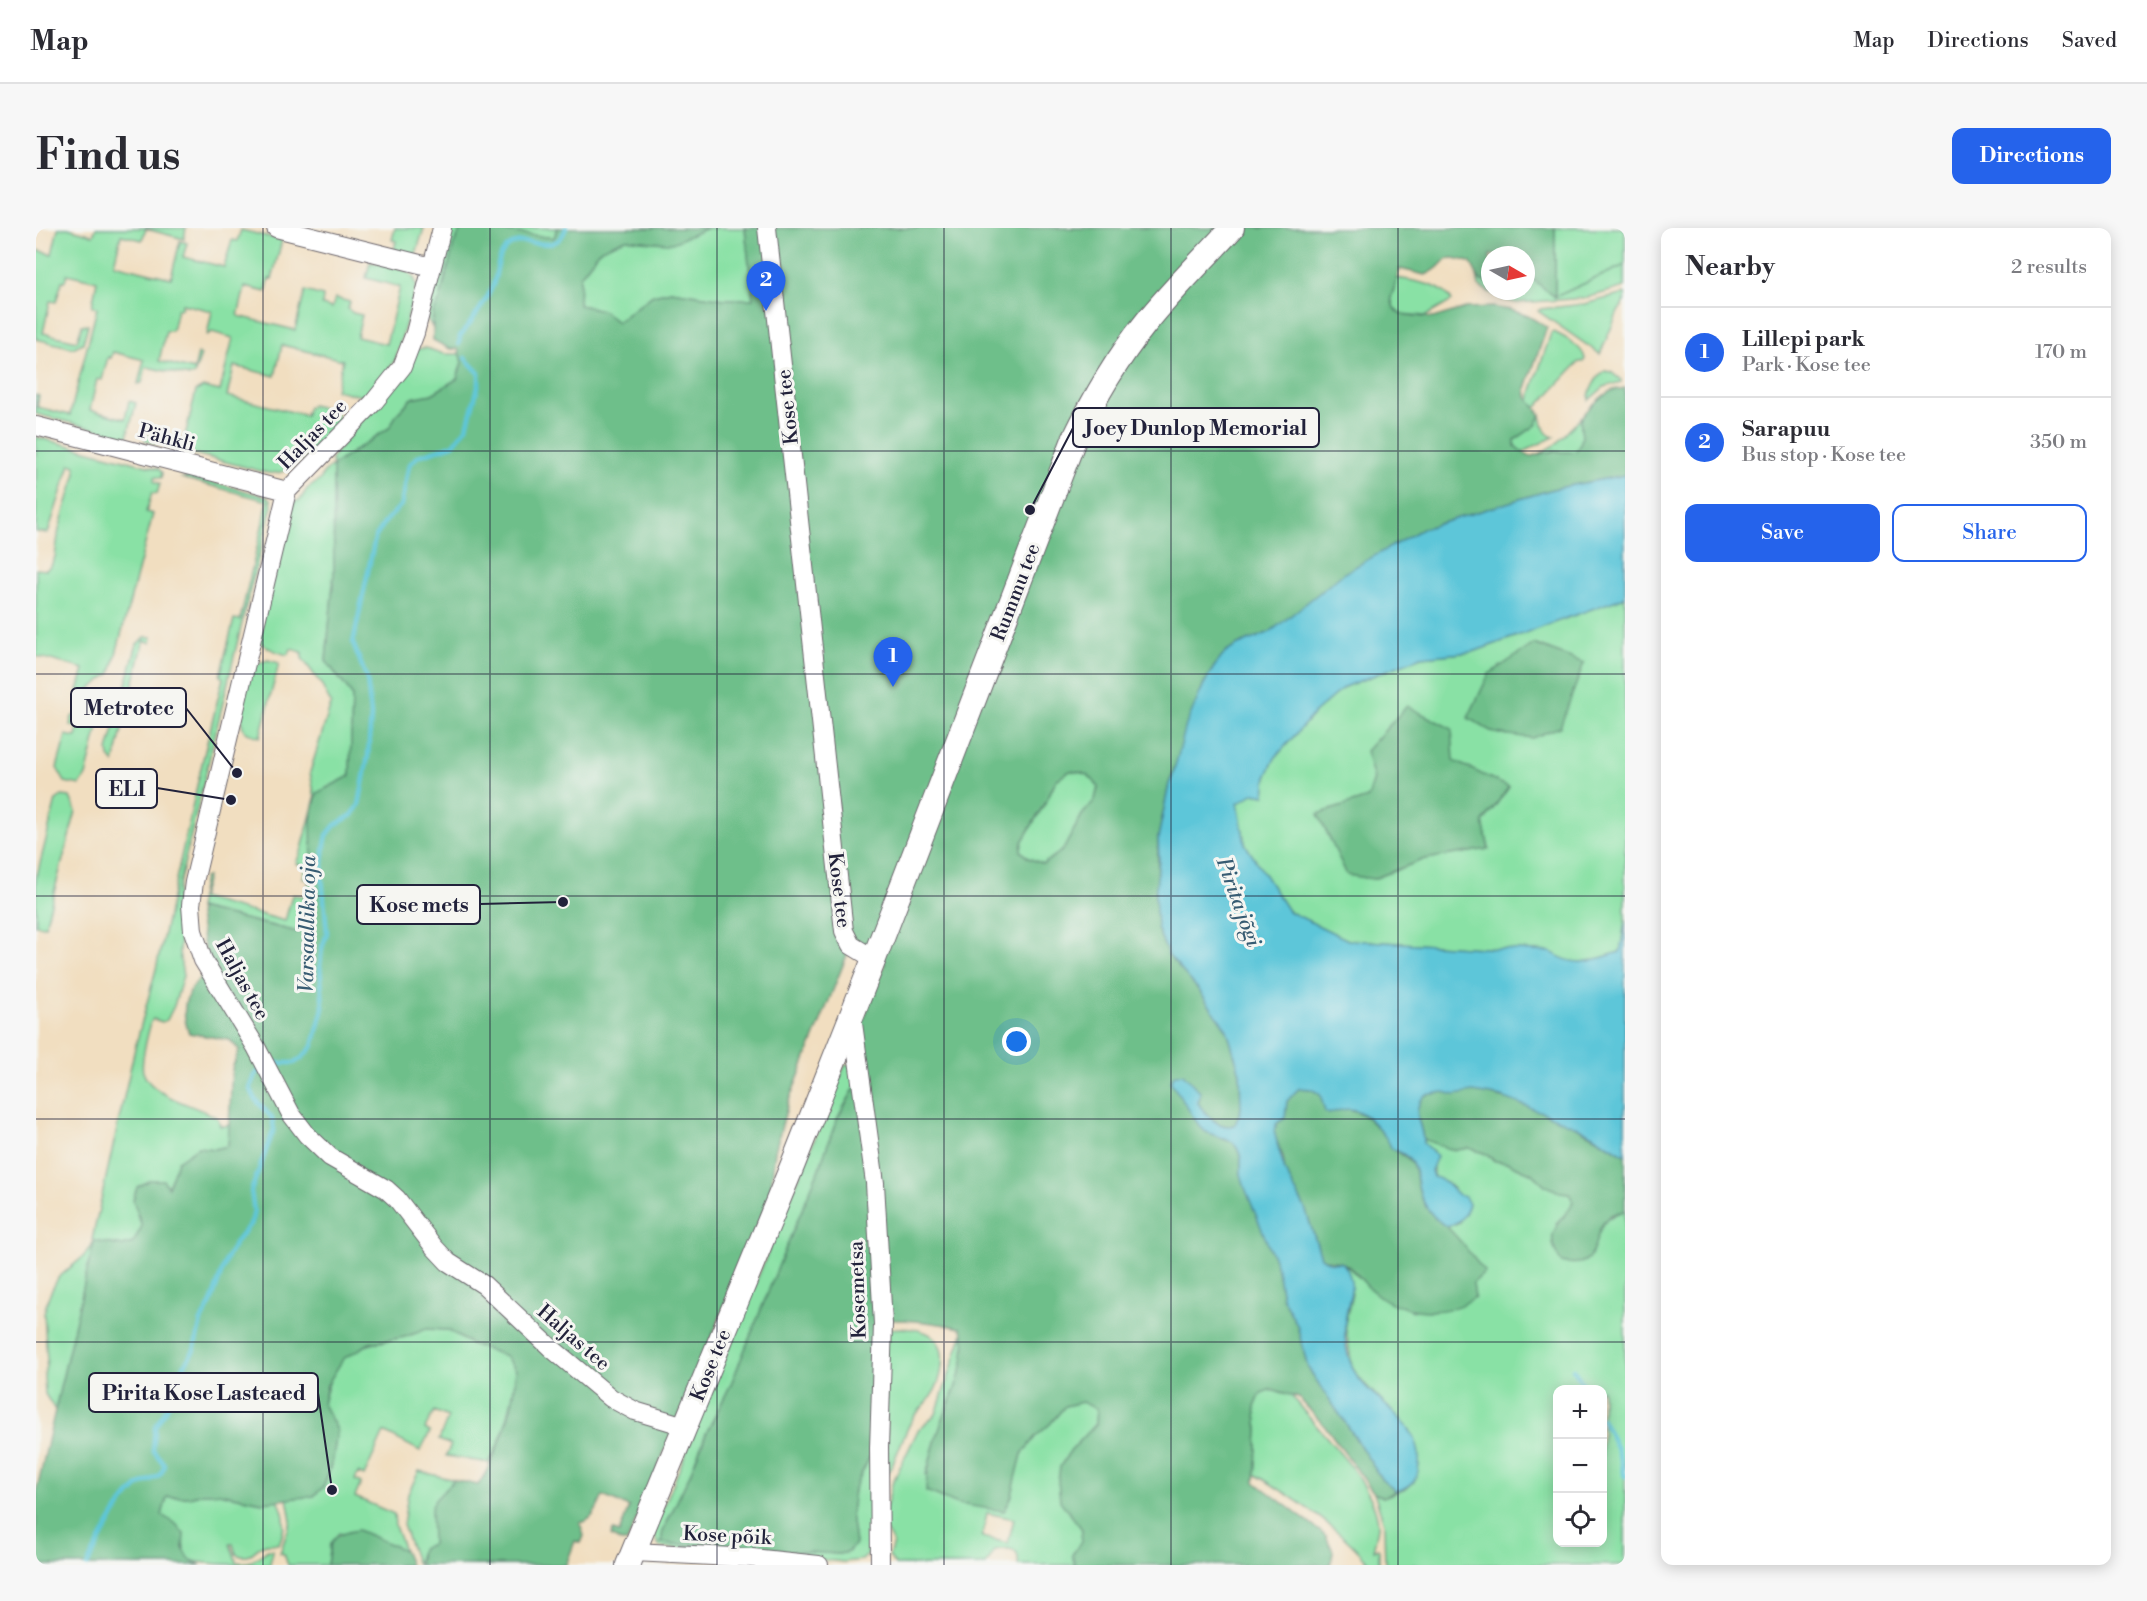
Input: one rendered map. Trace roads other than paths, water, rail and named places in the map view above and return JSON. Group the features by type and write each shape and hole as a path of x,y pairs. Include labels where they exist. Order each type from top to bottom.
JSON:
{"main road":[{"name":"Rummu tee","path":"874,959 1054,490 1083,421 1108,378 1145,324 1232,228"},
{"name":"Kose tee","path":"631,1558 874,959"}],"street":[{"path":"276,228 432,267"},
{"name":"Haljas tee","path":"442,228 415,333 408,354 397,375 287,491 194,882 191,904 193,931 203,960 256,1047 291,1114 318,1146 330,1157 386,1189 397,1199 448,1262 484,1285 549,1347 611,1398 635,1411 685,1426"},
{"name":"Kose tee","path":"767,228 844,931 851,945 874,959"},
{"name":"Pähkli","path":"36,426 287,491"},
{"name":"Kosemetsa","path":"852,1014 875,1183 882,1324 879,1448 880,1565"},
{"name":"Kose põik","path":"631,1558 752,1558 819,1565"}],"water":[{"name":"Pirita jõgi","path":"1625,475 1625,597 1473,652 1421,657 1344,687 1315,712 1275,758 1267,775 1265,795 1254,793 1238,803 1245,844 1288,911 1348,940 1551,952 1569,961 1585,962 1620,952 1625,923 1625,1155 1588,1132 1502,1097 1473,1092 1455,1095 1444,1092 1425,1095 1420,1101 1417,1113 1423,1143 1437,1156 1431,1171 1433,1177 1443,1181 1460,1196 1465,1197 1469,1204 1461,1218 1447,1227 1433,1216 1426,1206 1411,1161 1391,1148 1388,1140 1362,1113 1344,1109 1329,1114 1325,1112 1320,1094 1311,1089 1299,1088 1287,1101 1285,1118 1277,1123 1274,1131 1285,1171 1305,1208 1321,1257 1329,1262 1343,1263 1351,1279 1345,1340 1352,1366 1359,1379 1406,1425 1419,1453 1415,1479 1411,1484 1396,1491 1382,1480 1308,1368 1297,1325 1282,1297 1276,1264 1245,1188 1241,1174 1241,1154 1233,1142 1206,1132 1200,1127 1170,1081 1175,1074 1183,1074 1200,1092 1198,1103 1209,1117 1224,1125 1235,1125 1241,1109 1240,1073 1227,1030 1198,989 1168,955 1157,927 1155,895 1159,860 1158,838 1169,784 1186,725 1204,684 1225,653 1270,632 1344,573 1422,529 1553,489"}],"waterway":[{"name":"Varsaallika oja","path":"459,344 460,336 490,291 505,250 517,243 548,244 555,242 566,228"},
{"name":"Varsaallika oja","path":"273,1063 294,1063 313,1046 323,1008 320,965 327,933 322,877 324,849 327,835 335,825 352,815 359,805 368,756 371,715 367,679 353,643 375,538 385,522 401,505 409,465 418,456 453,445 467,427 479,383 479,373 465,358"},
{"name":"Varsaallika oja","path":"184,1366 194,1350 201,1321 211,1303 226,1259 251,1223 254,1211 251,1191 274,1129 272,1118 256,1100 250,1088 259,1071"},
{"path":"1573,1369 1584,1385"},
{"name":"Varsaallika oja","path":"87,1565 108,1525 127,1497 139,1485 161,1474 163,1470 164,1464 153,1450 155,1427 171,1401 178,1377"},
{"path":"1607,1429 1617,1449 1625,1476"}],"place":[{"name":"Sarapuu","path":"766,311"},
{"name":"Joey Dunlop Memorial","path":"1030,510"},
{"name":"Lillepi park","path":"893,687"},
{"name":"Metrotec","path":"237,773"},
{"name":"ELI","path":"231,800"},
{"name":"Kose mets","path":"563,902"},
{"name":"Pirita Kose Lasteaed","path":"332,1490"}]}
